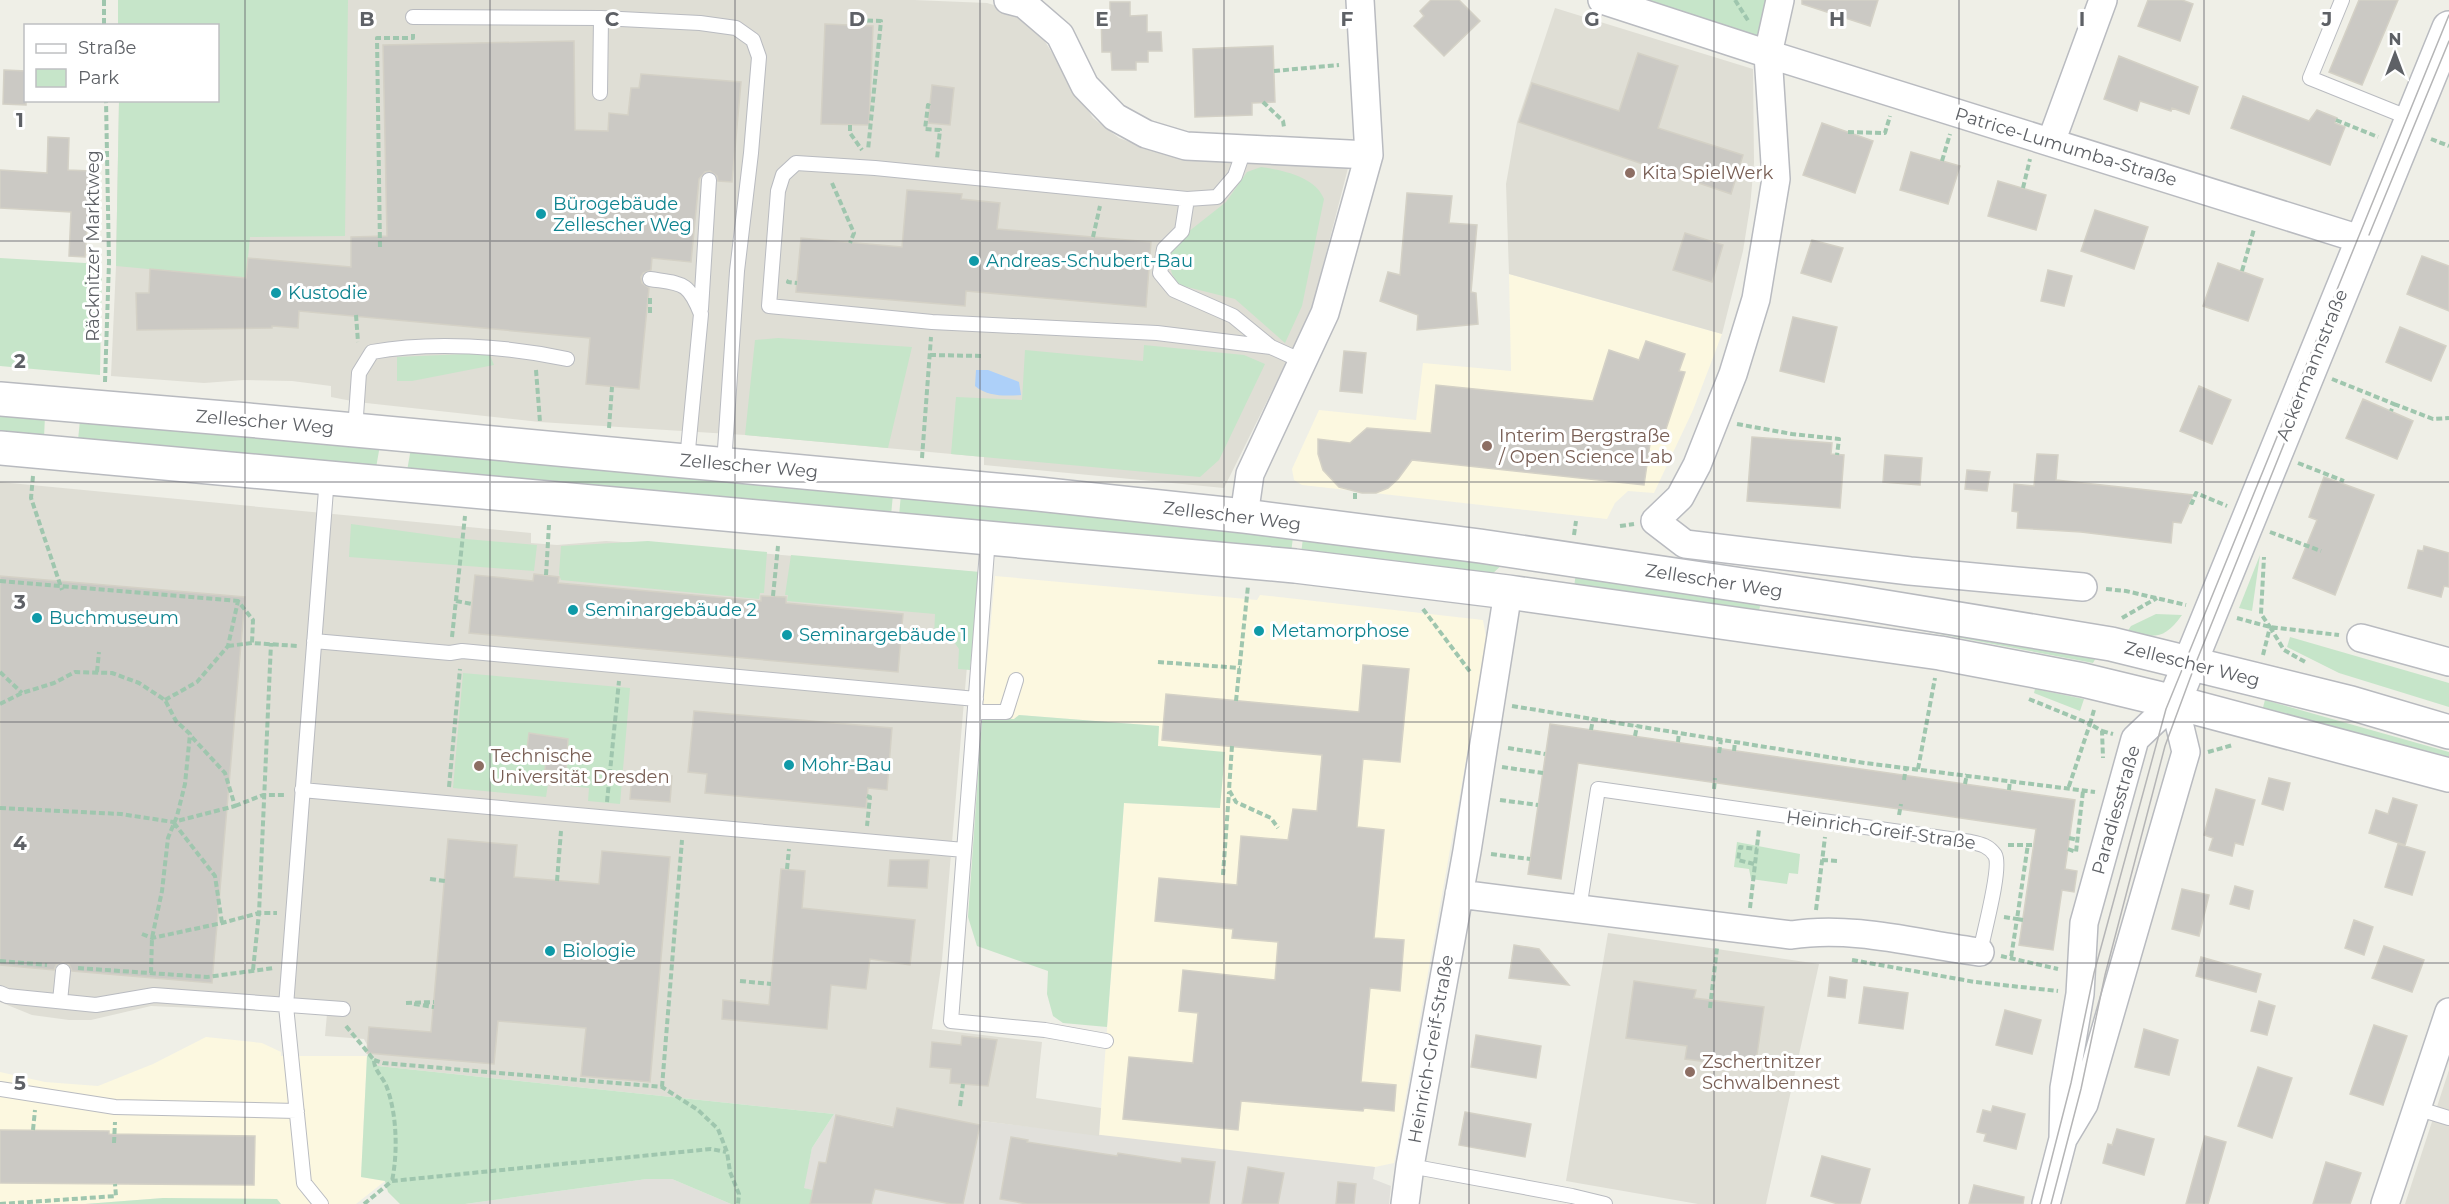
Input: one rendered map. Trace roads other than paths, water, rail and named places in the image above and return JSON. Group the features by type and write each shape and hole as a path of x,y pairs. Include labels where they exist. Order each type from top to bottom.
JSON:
{"main road":[{"name":"Ackermannstraße","path":"2174,702 2449,28"},
{"name":"Zellescher Weg","path":"0,399 687,460 1244,516 1592,562 2086,640 2351,703 2449,732"},
{"path":"0,448 1252,562 1508,592 1940,653 2083,680 2449,775"}],"street":[{"path":"1008,0 1024,4 1060,35 1085,87 1115,117 1146,134 1186,146 1369,155"},
{"path":"1244,516 1250,474 1325,313 1369,155 1360,0"},
{"name":"Patrice-Lumumba-Straße","path":"1602,0 1896,95 2363,240"},
{"path":"1768,54 1780,0"},
{"path":"2051,142 2103,0"},
{"name":"Zellescher Weg","path":"1768,54 1776,179 1755,299 1716,421 1697,465 1680,497 1655,521 1685,544 1899,570 2084,587"},
{"name":"Heinrich-Greif-Straße","path":"1405,1204 1467,851 1508,592"},
{"path":"2361,638 2449,662"},
{"name":"Paradiesstraße","path":"2046,1204 2063,1139 2084,1104 2186,752 2174,702 2135,739 2084,923 2081,982 2064,1088 2061,1119 2063,1139"},
{"name":"Heinrich-Greif-Straße","path":"1459,894 1791,935 1845,932 1980,952"},
{"path":"2385,1204 2449,1012"}],"lane":[{"path":"2342,0 2310,78 2407,132"},
{"path":"413,18 601,18 700,23 736,28 753,40 759,57 751,153 737,271 724,464"},
{"path":"600,93 601,18"},
{"path":"1239,149 1235,176 1217,197 1186,199 936,174 796,163 783,175 778,191 769,306 932,322 1157,333 1272,347"},
{"path":"687,460 701,314 709,180"},
{"path":"1186,199 1182,231 1164,249 1160,273 1174,290 1233,316 1272,347 1302,361"},
{"path":"650,279 679,282 694,296 701,314"},
{"path":"355,430 359,373 372,352 394,348 489,348 567,359"},
{"path":"321,1204 304,1183 286,1006 327,477"},
{"path":"988,538 951,1021 1045,1030 1106,1041"},
{"path":"314,641 620,665 976,705 1006,712 1016,680"},
{"name":"Heinrich-Greif-Straße","path":"1579,909 1598,789 1987,846 1996,857 1997,872 1980,952"},
{"path":"302,790 964,850"},
{"path":"60,1001 65,968"},
{"path":"0,993 7,996 96,1005 154,995 286,1006 342,1015"},
{"path":"0,1089 115,1107 297,1111"},
{"path":"2416,1108 2449,1118"},
{"path":"1410,1166 1605,1204"}],"water":[{"path":"976,370 988,370 1019,382 1021,395 997,395 980,390 975,386"}],"tram line":[{"path":"2040,1204 2071,1083 2094,973 2166,709 2449,15"},
{"path":"2369,235 2449,41"},
{"path":"2051,1204 2081,1089 2105,975 2165,746 2195,665 2311,377"}],"place":[{"name":"Kita SpielWerk","path":"1630,173"},
{"name":"Bürogebäude Zellescher Weg","path":"541,214"},
{"name":"Andreas-Schubert-Bau","path":"974,261"},
{"name":"Kustodie","path":"276,293"},
{"name":"Interim Bergstraße / Open Science Lab","path":"1487,446"},
{"name":"Seminargebäude 2","path":"573,610"},
{"name":"Buchmuseum","path":"37,618"},
{"name":"Metamorphose","path":"1259,631"},
{"name":"Seminargebäude 1","path":"787,635"},
{"name":"Mohr-Bau","path":"789,765"},
{"name":"Technische Universität Dresden","path":"479,766"},
{"name":"Biologie","path":"550,951"},
{"name":"Zschertnitzer Schwalbennest","path":"1690,1072"}]}
